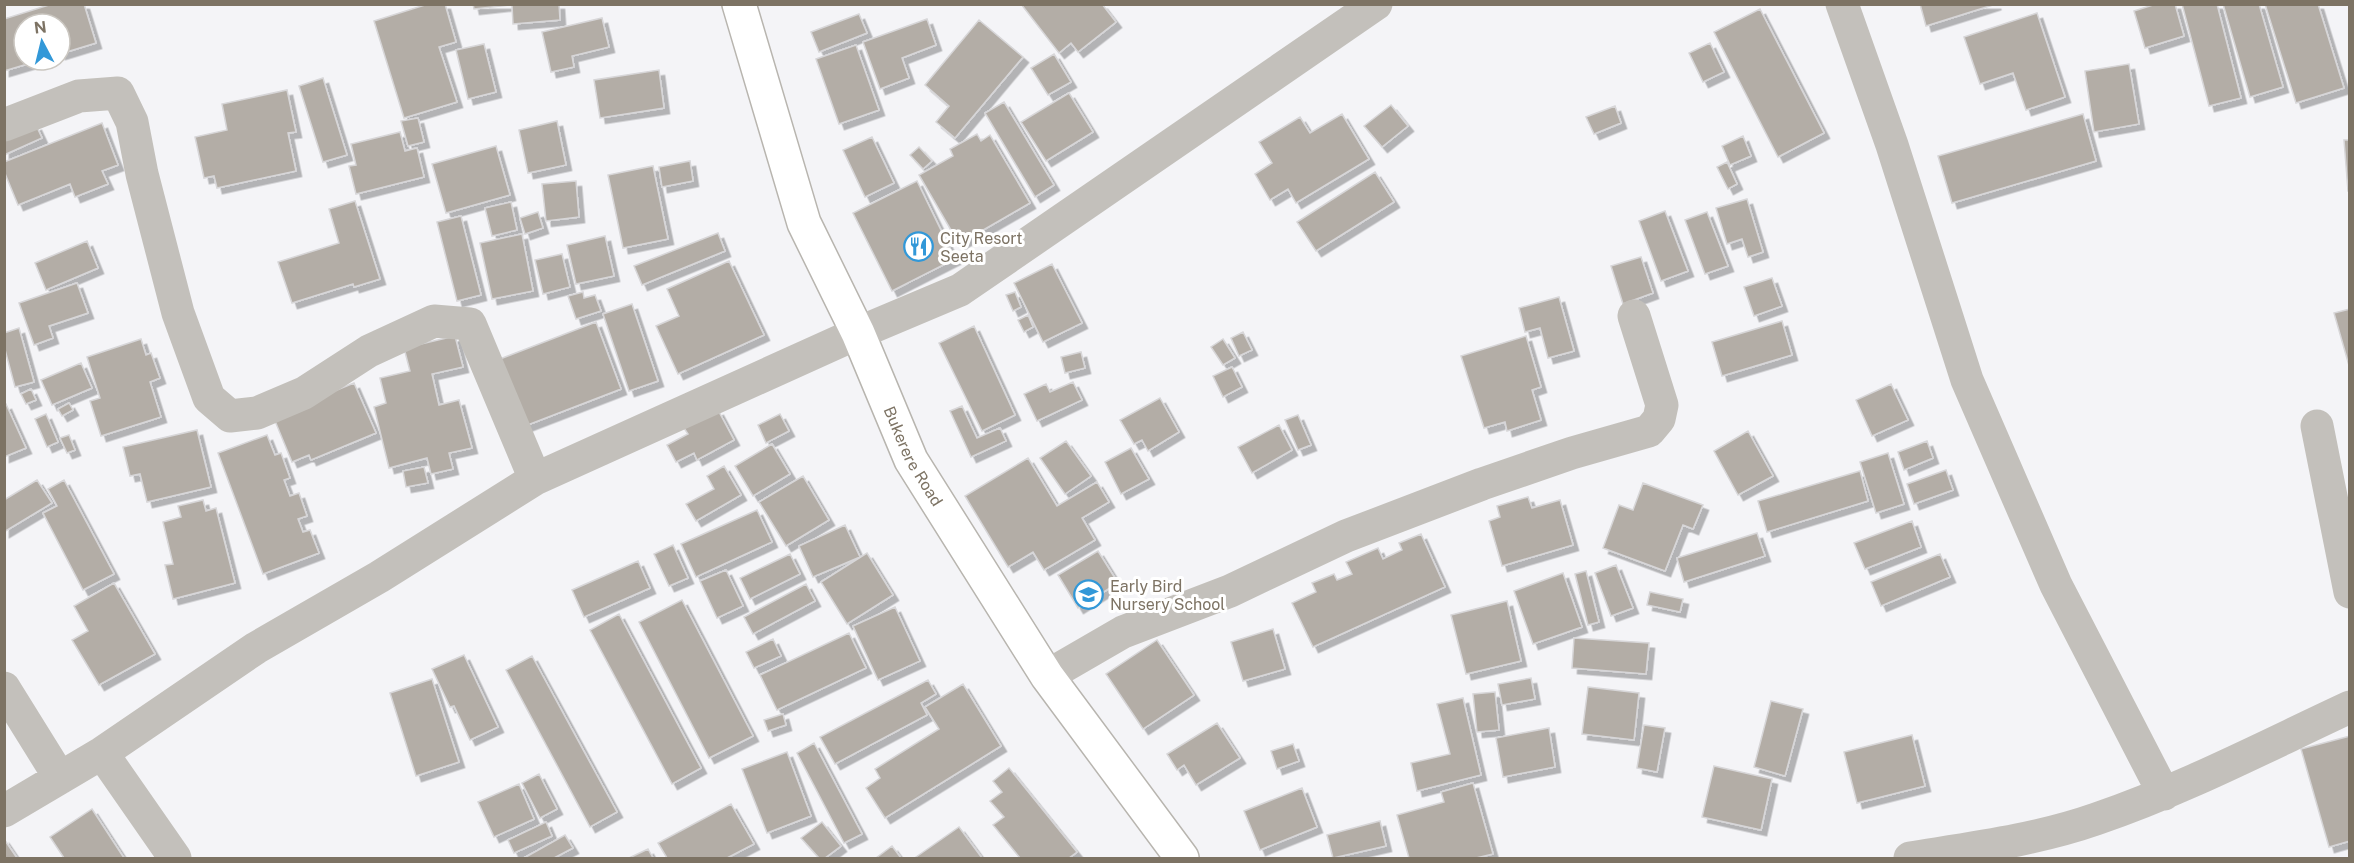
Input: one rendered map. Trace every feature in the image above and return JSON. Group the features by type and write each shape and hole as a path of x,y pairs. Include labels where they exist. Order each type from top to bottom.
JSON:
{"main road":[{"name":"Bukerere Road","path":"739,4 804,223 858,333 911,460 1047,676 1182,858"}],"street":[{"path":"4,811 102,753 256,648 380,577 535,479 858,333 960,290 1376,4"},
{"path":"1842,4 1892,145 1967,380 2056,585 2164,794"},
{"path":"4,125 79,96 118,93 132,122 142,174 178,314 209,398 230,416 257,413 304,393 369,351 434,321 470,324 535,479"},
{"path":"1047,676 1123,632 1230,591 1346,536 1482,484 1572,453 1649,431 1659,418 1662,405 1634,315"},
{"path":"2317,426 2349,592"},
{"path":"4,688 60,778"},
{"path":"1910,858 2016,841 2094,820 2164,794 2349,707"},
{"path":"102,753 175,858"}],"building":[{"path":"52,4 84,4 96,43 72,50 72,12 26,12"},
{"path":"428,4 445,4 456,42 439,47 457,102 404,118 374,21"},
{"path":"473,4 511,4 511,5 474,9"},
{"path":"559,4 560,20 513,24 512,5"},
{"path":"1021,4 1102,4 1116,22 1078,52 1071,43 1059,53"},
{"path":"1920,4 1996,4 1926,26"},
{"path":"2156,4 2175,4 2184,36 2145,48 2134,11"},
{"path":"2182,4 2217,4 2241,98 2209,106"},
{"path":"2223,4 2259,4 2283,87 2250,97"},
{"path":"2265,4 2318,4 2344,88 2296,103"},
{"path":"1760,9 1824,133 1778,157 1714,32"},
{"path":"2037,13 2065,97 2026,110 2013,73 1980,84 1964,37"},
{"path":"859,14 867,33 819,52 811,32"},
{"path":"12,16 12,69 4,71 4,19"},
{"path":"602,18 609,47 572,56 574,67 551,72 542,32"},
{"path":"927,19 936,45 902,58 909,78 880,89 863,42"},
{"path":"979,20 1023,57 955,138 936,122 949,106 925,85"},
{"path":"1710,43 1724,72 1703,82 1689,53"},
{"path":"484,44 496,92 468,99 456,50"},
{"path":"856,45 879,110 839,124 816,59"},
{"path":"1054,54 1071,82 1048,95 1031,68"},
{"path":"2129,64 2139,124 2094,132 2085,71"},
{"path":"659,70 664,108 600,118 594,80"},
{"path":"323,78 347,155 323,162 299,86"},
{"path":"287,90 296,132 288,133 296,171 217,188 214,176 204,178 195,137 227,130 222,104"},
{"path":"1069,93 1093,132 1046,161 1021,122"},
{"path":"1004,102 1054,185 1035,197 985,113"},
{"path":"1391,105 1408,126 1382,147 1364,126"},
{"path":"1615,106 1621,123 1594,134 1586,117"},
{"path":"1342,114 1369,159 1296,203 1288,189 1270,200 1255,174 1272,163 1259,142 1300,117 1310,133"},
{"path":"2083,114 2096,161 1952,203 1938,156"},
{"path":"418,118 424,142 408,146 401,121"},
{"path":"557,121 566,165 528,173 519,130"},
{"path":"102,123 118,165 102,171 108,184 75,197 70,184 18,205 4,171 4,162"},
{"path":"36,125 42,138 4,155 4,138"},
{"path":"400,132 405,151 417,148 424,177 356,194 349,166 356,165 351,144"},
{"path":"977,134 981,141 990,135 1030,203 959,244 919,175 953,156 950,149"},
{"path":"1743,136 1751,156 1730,165 1722,146"},
{"path":"872,137 894,183 865,197 843,150"},
{"path":"2344,140 2350,140 2350,191 2348,191"},
{"path":"496,146 510,195 446,213 432,164"},
{"path":"919,147 932,161 923,169 910,155"},
{"path":"690,161 693,181 662,187 659,167"},
{"path":"1727,162 1737,184 1728,189 1717,167"},
{"path":"653,166 668,239 623,248 608,175"},
{"path":"1375,172 1394,202 1316,251 1297,222"},
{"path":"576,181 579,217 546,221 542,184"},
{"path":"917,181 955,259 892,291 853,213"},
{"path":"1747,199 1763,252 1748,257 1742,239 1727,244 1716,208"},
{"path":"355,201 380,279 354,287 353,284 292,303 278,262 339,243 329,209"},
{"path":"511,202 517,230 492,236 485,208"},
{"path":"1665,211 1688,271 1661,281 1639,221"},
{"path":"538,212 543,228 525,234 520,218"},
{"path":"1707,212 1728,266 1705,274 1685,220"},
{"path":"461,216 481,295 457,301 437,222"},
{"path":"718,233 725,251 642,285 634,266"},
{"path":"522,234 533,291 492,299 480,243"},
{"path":"605,236 614,276 576,284 567,245"},
{"path":"87,241 98,268 46,290 35,263"},
{"path":"562,254 570,287 543,294 535,260"},
{"path":"1641,257 1653,293 1623,304 1611,266"},
{"path":"729,261 764,335 678,374 656,326 679,316 667,289"},
{"path":"1052,264 1082,323 1043,342 1014,283"},
{"path":"1772,278 1782,306 1754,316 1744,287"},
{"path":"77,283 88,313 49,326 53,338 34,345 19,303"},
{"path":"583,292 584,298 595,295 601,311 576,319 568,296"},
{"path":"1015,292 1021,307 1013,311 1006,295"},
{"path":"1559,297 1574,351 1548,358 1540,328 1525,332 1519,308"},
{"path":"632,304 658,381 629,391 603,314"},
{"path":"2350,309 2350,369 2334,313"},
{"path":"1028,315 1033,327 1024,332 1018,320"},
{"path":"1782,321 1792,355 1722,376 1712,342"},
{"path":"596,322 621,389 525,426 500,359"},
{"path":"974,326 1015,415 982,431 939,343"},
{"path":"19,328 34,382 15,387 4,346 4,333"},
{"path":"1243,332 1252,350 1239,356 1231,338"},
{"path":"455,336 463,367 432,374 439,405 459,400 472,448 449,453 453,469 431,474 427,458 389,468 374,407 386,403 380,378 410,371 404,348"},
{"path":"1526,336 1541,387 1532,390 1541,420 1507,431 1505,422 1484,428 1461,356"},
{"path":"141,339 146,355 151,353 160,378 150,382 161,417 101,436 90,401 100,398 87,357"},
{"path":"1223,339 1235,358 1223,365 1211,347"},
{"path":"1081,352 1085,368 1065,373 1061,357"},
{"path":"81,363 92,388 52,405 41,380"},
{"path":"1232,367 1242,387 1223,397 1213,376"},
{"path":"1073,382 1082,400 1037,421 1024,394 1046,384 1050,392"},
{"path":"354,383 376,433 311,460 309,455 292,462 273,416"},
{"path":"1891,384 1908,420 1872,436 1856,400"},
{"path":"31,389 36,400 26,404 21,394"},
{"path":"1160,398 1179,432 1148,451 1142,440 1134,444 1120,420"},
{"path":"69,403 73,410 62,416 58,409"},
{"path":"6,404 26,448 4,457 4,405"},
{"path":"962,406 977,438 1000,428 1006,441 971,457 950,411"},
{"path":"718,410 734,440 697,460 694,453 676,462 667,445 688,434 684,428"},
{"path":"46,414 58,442 47,447 35,419"},
{"path":"780,414 789,431 766,443 758,425"},
{"path":"1298,415 1311,445 1298,450 1285,420"},
{"path":"1279,425 1292,450 1252,473 1238,447"},
{"path":"197,430 211,487 147,502 140,474 130,476 123,447"},
{"path":"1748,431 1773,476 1738,495 1714,451"},
{"path":"69,435 75,450 67,453 60,438"},
{"path":"267,435 275,455 281,453 290,478 284,480 290,496 299,493 307,516 298,519 303,532 310,530 319,553 263,574 218,453"},
{"path":"1066,441 1091,476 1065,494 1040,458"},
{"path":"1927,441 1933,458 1904,470 1898,452"},
{"path":"772,444 790,474 753,496 735,466"},
{"path":"1131,448 1149,479 1121,494 1105,462"},
{"path":"1888,453 1904,504 1876,513 1860,462"},
{"path":"1028,458 1057,506 1097,482 1109,502 1082,518 1095,540 1044,570 1033,552 1008,567 965,496"},
{"path":"724,466 741,495 696,521 686,504 714,489 707,476"},
{"path":"424,467 428,483 406,487 403,471"},
{"path":"1946,470 1953,490 1914,504 1907,484"},
{"path":"1860,471 1868,501 1767,532 1758,501"},
{"path":"803,476 829,520 786,546 759,502"},
{"path":"37,480 52,503 4,532 4,500"},
{"path":"64,480 114,574 83,590 43,513 57,506 48,489"},
{"path":"1643,483 1703,505 1693,529 1683,525 1665,571 1603,548 1619,505 1633,510"},
{"path":"1528,497 1532,508 1560,500 1573,545 1502,566 1489,521 1500,517 1497,506"},
{"path":"203,500 206,511 216,508 235,583 173,599 165,565 173,564 163,522 181,517 178,506"},
{"path":"757,510 772,542 696,577 681,544"},
{"path":"1912,521 1921,547 1865,569 1854,543"},
{"path":"845,525 860,557 813,577 799,546"},
{"path":"1757,533 1765,556 1684,582 1677,558"},
{"path":"1421,534 1445,587 1313,647 1292,603 1316,592 1312,583 1334,574 1337,580 1352,574 1346,562 1378,548 1383,559 1402,550 1399,543"},
{"path":"673,545 688,578 669,586 654,554"},
{"path":"1098,551 1118,583 1078,608 1058,575"},
{"path":"867,553 893,595 847,624 821,582"},
{"path":"790,554 800,574 750,599 740,578"},
{"path":"1940,554 1950,577 1881,606 1871,582"},
{"path":"638,561 650,588 584,617 572,590"},
{"path":"1616,565 1633,608 1611,616 1595,573"},
{"path":"726,570 743,606 717,618 700,581"},
{"path":"1586,571 1599,622 1588,625 1575,574"},
{"path":"1563,573 1582,627 1533,644 1514,591"},
{"path":"114,583 155,654 99,685 72,640 88,631 74,606"},
{"path":"806,584 815,601 753,634 744,617"},
{"path":"1650,592 1683,599 1680,612 1647,605"},
{"path":"682,600 753,736 709,758 639,622"},
{"path":"1507,601 1521,661 1466,674 1451,615"},
{"path":"895,607 920,661 878,680 853,626"},
{"path":"619,614 701,768 672,784 590,630"},
{"path":"1273,629 1285,669 1243,681 1231,642"},
{"path":"849,633 866,668 777,710 760,675"},
{"path":"1574,638 1649,643 1646,674 1572,668"},
{"path":"773,639 781,656 754,668 746,652"},
{"path":"1157,640 1194,695 1143,729 1106,674"},
{"path":"464,655 498,727 470,740 454,706 450,707 432,669"},
{"path":"532,656 617,812 590,827 506,670"},
{"path":"1531,678 1535,699 1502,705 1498,684"},
{"path":"432,679 459,762 416,776 390,693"},
{"path":"928,680 936,694 921,703 927,715 835,764 820,737"},
{"path":"963,684 1001,746 885,818 866,788 880,778 875,769 939,729 925,707"},
{"path":"1588,687 1639,693 1634,740 1582,734"},
{"path":"1495,692 1499,730 1477,732 1473,694"},
{"path":"1463,698 1481,775 1417,791 1411,763 1450,754 1437,704"},
{"path":"1771,701 1803,709 1785,776 1754,767"},
{"path":"783,714 786,725 768,731 764,720"},
{"path":"1217,723 1240,758 1196,785 1184,765 1177,770 1167,754"},
{"path":"1644,725 1665,728 1657,772 1637,768"},
{"path":"1549,728 1555,767 1503,777 1496,738"},
{"path":"1912,735 1925,786 1857,803 1844,752"},
{"path":"2350,736 2350,841 2329,847 2301,749"},
{"path":"814,743 862,834 844,843 797,753"},
{"path":"1293,744 1299,761 1277,769 1271,751"},
{"path":"787,752 811,816 767,833 742,769"},
{"path":"1714,766 1772,779 1761,830 1702,817"},
{"path":"1009,768 1077,852 1069,858 1020,858 993,825 1004,817 990,801 1002,792 993,781"},
{"path":"539,774 557,809 540,818 522,783"},
{"path":"1473,783 1493,854 1476,858 1409,858 1397,815 1444,802 1441,792"},
{"path":"519,784 534,819 494,837 478,802"},
{"path":"1302,788 1317,827 1260,850 1244,811"},
{"path":"731,804 754,844 727,858 667,858 658,843"},
{"path":"92,809 124,858 64,858 50,837"},
{"path":"1380,821 1386,846 1333,858 1327,835"},
{"path":"546,822 552,836 514,853 508,840"},
{"path":"822,822 841,846 825,858 819,858 801,838"},
{"path":"959,827 982,858 916,857"},
{"path":"565,835 573,848 554,858 524,858"},
{"path":"4,839 17,858 4,858"},
{"path":"892,846 901,858 876,858"},
{"path":"648,849 653,858 629,858"}],"place":[{"name":"City Resort Seeta","path":"919,247"},
{"name":"Early Bird Nursery School","path":"1089,595"}]}
